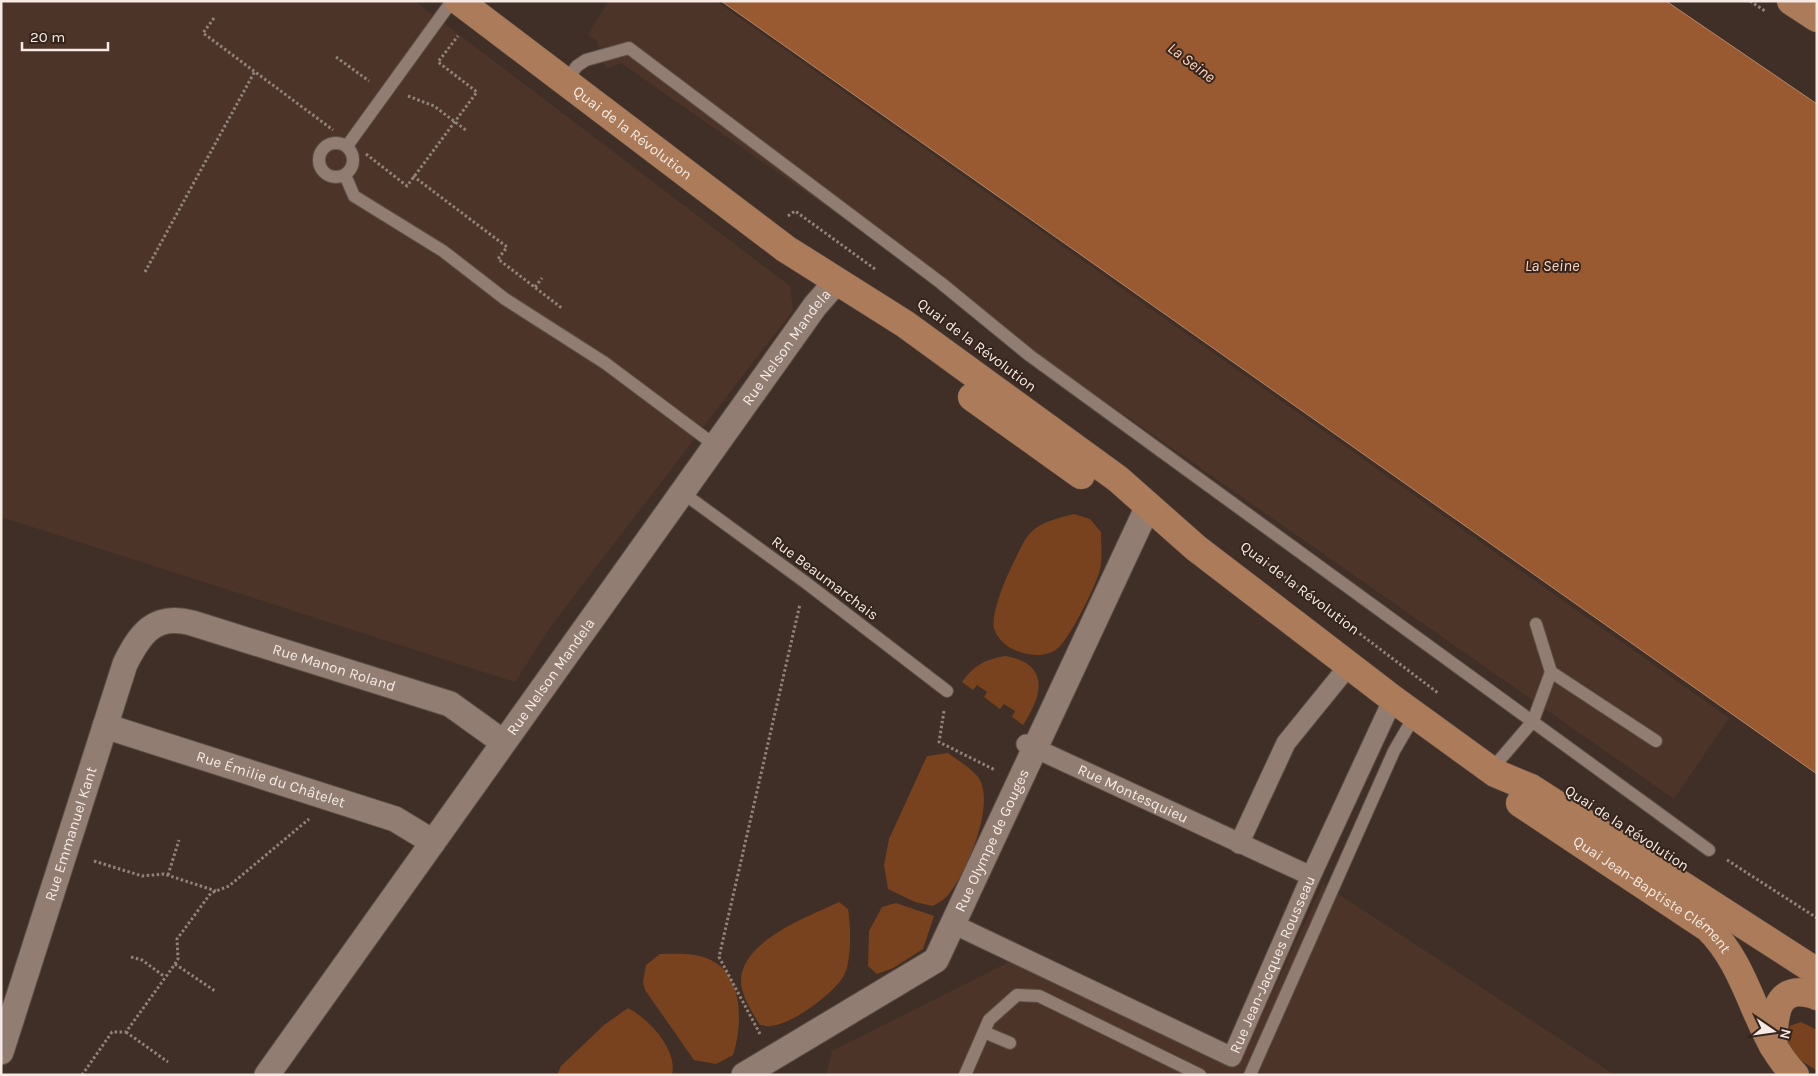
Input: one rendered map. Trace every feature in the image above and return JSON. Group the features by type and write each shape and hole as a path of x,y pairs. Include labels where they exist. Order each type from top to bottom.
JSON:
{"main road":[{"name":"Quai de la Révolution","path":"459,1 780,246 846,289 905,324 1118,478 1196,548 1350,664 1393,700 1493,772 1531,788 1817,972"},
{"path":"1791,1 1817,18"},
{"name":"Quai de la Révolution","path":"846,289 895,339 1015,430 1143,517 1196,548"},
{"name":"Quai Jean-Baptiste Clément","path":"1493,772 1520,804 1713,934 1724,944 1738,968 1773,1046 1795,1075"},
{"path":"1773,1046 1774,1019 1778,1005 1788,994 1802,990 1817,996"}],"street":[{"name":"Rue Nelson Mandela","path":"267,1075 815,306 846,289"},
{"name":"Rue Olympe de Gouges","path":"744,1075 936,960 1018,782 1030,746 1143,517"},
{"name":"Rue Manon Roland","path":"155,624 176,620 192,623 450,704 503,742"},
{"name":"Rue Emmanuel Kant","path":"1,1052 125,664 135,644 145,631 155,624"},
{"path":"1239,844 1286,743 1350,664"},
{"name":"Rue Jean-Jacques Rousseau","path":"952,924 1232,1057 1311,876 1393,700"},
{"name":"Rue Émilie du Châtelet","path":"105,726 395,819 433,842"},
{"name":"Rue Montesquieu","path":"1030,746 1311,876"}],"lane":[{"path":"347,146 452,1"},
{"path":"565,82 577,66 586,60 629,48 940,282 1030,354 1706,847"},
{"path":"340,143 347,146 353,153 353,164 345,174 337,177 326,174 320,164 320,152 329,144 340,143"},
{"path":"345,174 354,196 437,247 505,299 605,363 716,446"},
{"name":"Rue Beaumarchais","path":"683,493 805,582 947,690"},
{"path":"1493,772 1533,721 1551,672 1536,624"},
{"path":"1551,672 1656,741"},
{"path":"1250,1075 1394,751 1415,715"},
{"path":"965,1075 989,1020 1017,995 1038,996 1200,1075"},
{"path":"984,1032 1010,1043"}],"path":[{"path":"445,53 460,34"},
{"path":"146,272 255,72"},
{"path":"414,176 508,247 498,259 566,311"},
{"path":"795,210 882,274"},
{"path":"535,287 542,278"},
{"name":"Quai de la Révolution","path":"1247,548 1445,698"},
{"path":"773,1058 720,957 805,582"},
{"path":"947,690 940,742 1018,782"},
{"path":"126,1032 175,964 178,959 177,939 211,893 229,886 316,813"},
{"path":"168,875 180,840"},
{"path":"1706,847 1709,843 1719,850 1721,857 1817,918"},
{"path":"94,861 142,876 164,874 217,891"},
{"path":"131,957 142,960 165,977"},
{"path":"175,964 215,991"},
{"path":"82,1075 112,1032 126,1032 168,1062"}],"shaded area":[{"path":"1,1 415,1 790,286 793,310 551,626 515,682 1,517"},
{"path":"608,1 716,1 1729,718 1674,799 621,63 606,69 597,41 588,35"},
{"path":"1074,514 1090,519 1101,532 1102,553 1099,573 1087,602 1062,644 1049,653 1040,655 1030,655 1021,652 1004,643 994,628 994,615 1005,582 1022,546 1032,531 1048,522"},
{"path":"1006,656 1020,660 1030,666 1036,673 1038,692 1030,714 1023,725 1012,717 1015,711 1004,704 1000,709 984,697 987,692 977,685 973,690 962,682 971,671 981,664"},
{"path":"948,753 968,767 978,777 983,789 984,803 977,838 963,871 948,895 933,906 915,902 888,889 884,865 889,839 927,756"},
{"path":"1323,884 1615,1075 826,1075 832,1051 1011,961 1238,1067"},
{"path":"839,902 848,909 850,924 848,963 843,977 830,992 811,1008 780,1024 760,1025 745,999 741,982 744,967 752,954 778,932"},
{"path":"896,903 934,916 923,949 893,968 877,974 868,966 869,931 882,907"},
{"path":"660,954 689,954 703,957 716,963 725,971 732,981 738,1006 738,1032 733,1055 716,1064 694,1060 645,990 643,982 646,965"},
{"path":"628,1008 653,1027 660,1036 671,1056 673,1065 672,1075 557,1075 561,1066 604,1025"},
{"path":"1801,1022 1817,1030 1817,1071 1793,1055 1786,1037 1790,1026"}],"water":[{"name":"La Seine","path":"721,1 1666,1 1817,104 1817,774"}]}
